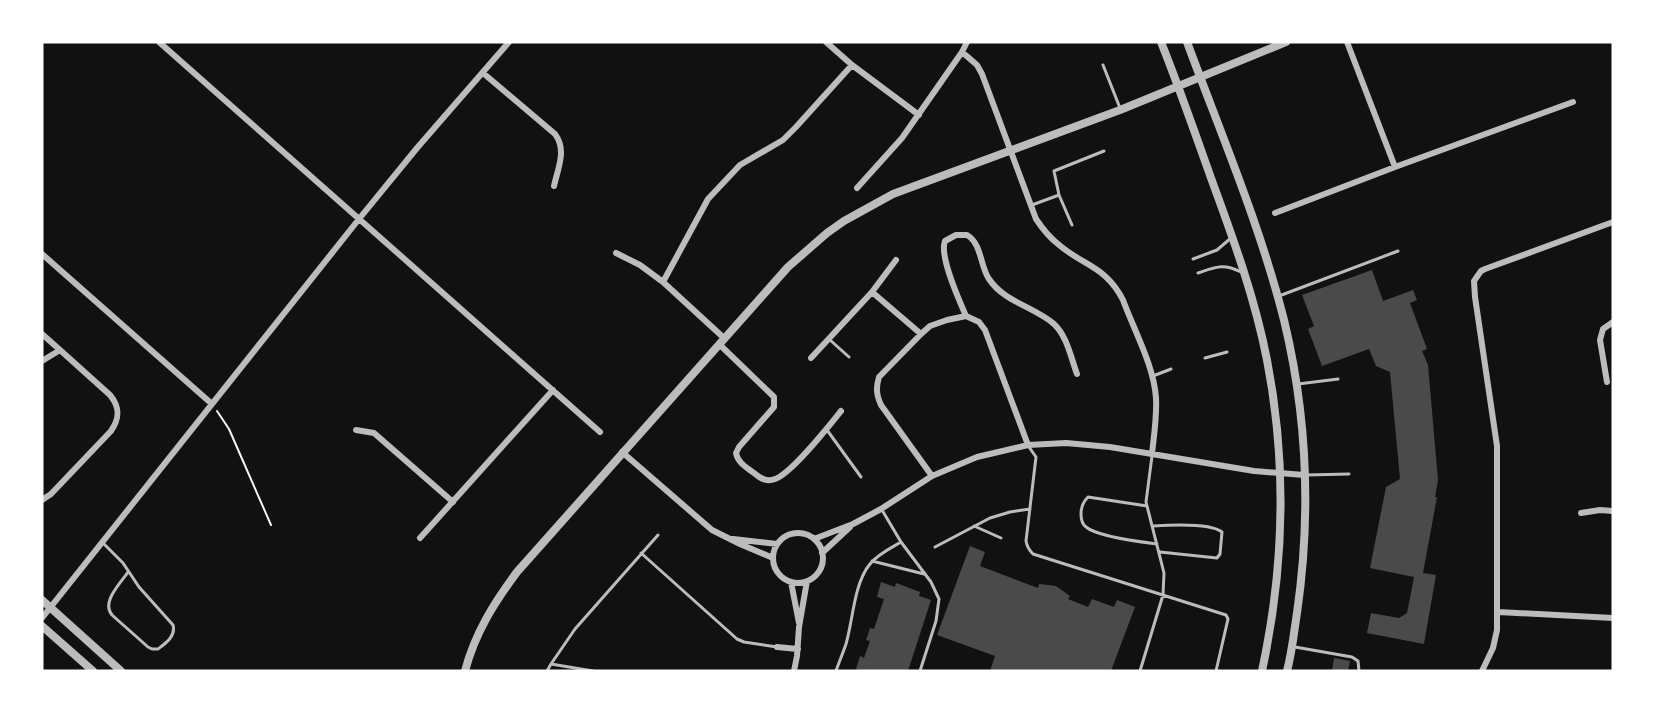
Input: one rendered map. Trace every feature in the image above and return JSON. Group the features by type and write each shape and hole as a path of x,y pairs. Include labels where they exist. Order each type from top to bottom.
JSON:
{"street":[{"path":"159,42 600,432"},
{"path":"42,618 359,219 509,42"},
{"path":"826,42 852,65 919,115"},
{"path":"857,188 902,138 967,42"},
{"path":"1161,42 1245,274 1267,360 1275,411 1280,473 1280,538 1271,623 1262,671"},
{"path":"1187,42 1259,238 1278,297 1296,384 1301,418 1305,520 1303,559 1287,671"},
{"path":"465,671 481,627 517,572 788,267 827,233 843,221 893,194 1120,110 1286,42"},
{"path":"1347,42 1395,167"},
{"path":"962,52 977,65 1036,219 1059,246 1098,270 1116,288 1152,376 1156,396 1152,454"},
{"path":"663,282 708,199 716,189 740,165 783,140 852,65"},
{"path":"483,73 558,138 562,151 554,186"},
{"path":"1275,213 1573,102"},
{"path":"1482,671 1493,648 1497,630 1497,446 1474,281 1485,269 1613,222"},
{"path":"966,316 954,289 943,249 945,241 956,235 967,235 975,242 986,274 996,287 1055,325 1062,335 1077,374"},
{"path":"616,253 646,269 663,282 774,397 774,407 737,450 738,459 753,473 764,480 782,476 790,470 841,411"},
{"path":"42,254 212,404"},
{"path":"811,358 872,291 896,260"},
{"path":"872,291 921,334"},
{"path":"932,476 881,405 876,391 879,376 930,326 947,320 966,316 979,322 985,330 1028,445"},
{"path":"1607,382 1600,340 1601,334 1613,322"},
{"path":"42,334 110,395 118,407 118,416 111,431 51,494 42,500"},
{"path":"42,361 60,350"},
{"path":"420,538 553,390"},
{"path":"356,430 374,433 453,502"},
{"path":"814,539 853,524 932,476 977,457 1028,445 1066,443 1110,447 1213,465 1304,475"},
{"path":"622,452 712,530 773,558"},
{"path":"1581,513 1600,510 1613,511"},
{"path":"822,553 853,524"},
{"path":"794,533 801,533 814,539 822,553 820,570 814,577 799,583 783,579 774,566 773,558 777,544 782,538 794,533"},
{"path":"732,539 777,544"},
{"path":"794,671 807,581"},
{"path":"791,582 799,627"},
{"path":"42,600 121,671"},
{"path":"1498,612 1613,618"},
{"path":"42,626 93,671"},
{"path":"777,647 798,649"}],"lane":[{"path":"1103,65 1120,110"},
{"path":"1072,225 1059,195 1054,172 1104,151"},
{"path":"1031,205 1059,195"},
{"path":"1193,259 1217,250 1232,237"},
{"path":"1278,297 1398,251"},
{"path":"1198,273 1223,266 1245,274"},
{"path":"828,339 849,357"},
{"path":"1205,358 1227,352"},
{"path":"1152,376 1171,369"},
{"path":"1296,384 1338,379"},
{"path":"826,429 861,477"},
{"path":"1028,445 1036,457 1026,541 1028,549 1033,554 1227,616 1216,671"},
{"path":"1140,671 1163,595 1164,573 1147,506 1152,454"},
{"path":"1304,475 1349,474"},
{"path":"1147,506 1088,497 1083,503 1081,518 1088,529 1157,544"},
{"path":"881,509 937,593 939,608 920,671"},
{"path":"935,547 990,518 1030,509"},
{"path":"974,526 1001,538"},
{"path":"1152,526 1200,526 1218,528 1222,532 1220,554 1217,558 1159,552"},
{"path":"547,671 575,629 658,535"},
{"path":"102,542 123,563 128,573 173,625 172,636 158,649 148,647 108,610 108,602 128,573"},
{"path":"836,671 845,645 860,583 866,570 872,561 901,542"},
{"path":"641,553 737,639 777,647"},
{"path":"872,561 926,574"},
{"path":"1292,646 1352,657 1357,660 1359,671"},
{"path":"551,664 593,671"}],"path":[{"path":"212,404 229,429 271,525"}],"building":[{"path":"1372,270 1383,301 1413,290 1417,300 1410,303 1427,349 1422,351 1428,365 1438,480 1423,573 1436,575 1424,644 1367,633 1371,613 1399,618 1407,613 1414,577 1370,568 1386,487 1400,479 1390,372 1376,366 1369,349 1322,366 1308,329 1314,326 1302,295"},
{"path":"970,546 985,552 980,566 1038,588 1039,584 1056,586 1070,596 1068,599 1088,607 1092,599 1114,607 1117,600 1135,607 1111,671 990,671 995,656 937,635"},
{"path":"881,582 895,587 896,583 920,592 919,596 931,600 908,671 861,671 856,669 860,656 864,658 870,641 866,640 870,628 874,629 884,599 877,597"},
{"path":"1334,658 1350,661 1348,671 1332,671"}]}
